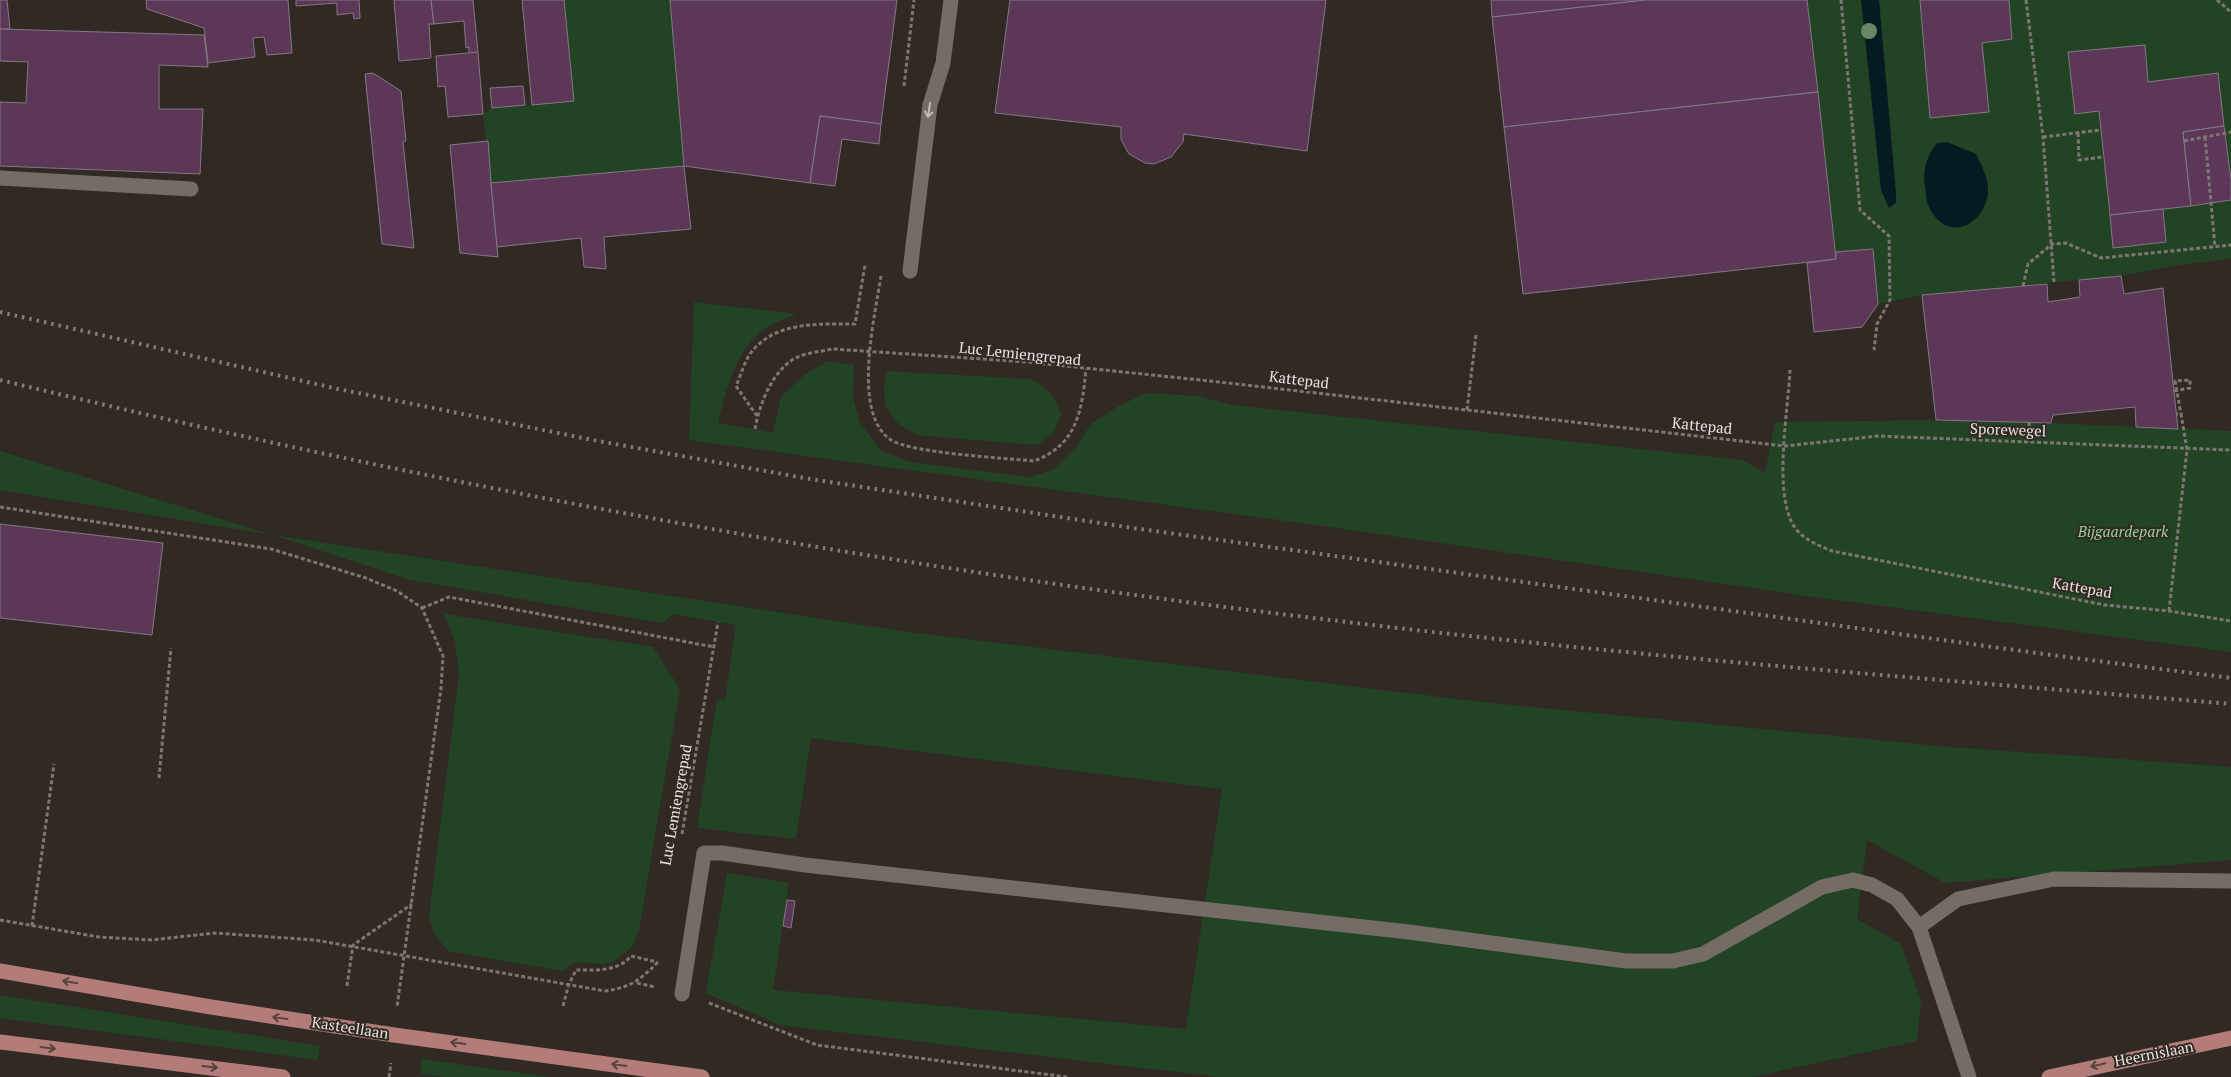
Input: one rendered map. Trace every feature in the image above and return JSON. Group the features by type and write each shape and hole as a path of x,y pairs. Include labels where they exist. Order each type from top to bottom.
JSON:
{"main road":[{"name":"Kasteellaan","path":"0,970 211,1007 702,1077"},
{"name":"Heernislaan","path":"2049,1077 2231,1038"},
{"path":"0,1042 283,1077"}],"lane":[{"path":"910,271 930,105 943,63 951,0"},
{"path":"0,178 191,189"},
{"path":"682,994 704,853 722,853 805,865 1409,932 1626,961 1673,961 1703,954 1822,887 1854,880 1872,885 1897,899 1919,928 1970,1077"},
{"path":"1919,928 1958,899 2054,879 2231,881"}],"path":[{"path":"1841,0 1860,210 1890,236 1890,300 1877,324 1874,350"},
{"path":"2026,0 2043,137 2054,282"},
{"path":"2217,0 2231,12"},
{"path":"2043,137 2100,130"},
{"path":"2184,141 2231,132"},
{"path":"2078,133 2079,160 2103,157"},
{"path":"2205,136 2215,247"},
{"path":"2023,286 2028,264 2052,244 2066,243 2101,258 2231,246"},
{"path":"757,416 736,386 752,351 773,334 807,324 855,324 865,265"},
{"name":"Luc Lemiengrepad","path":"755,429 757,416 773,381 789,362 809,354 833,349 1027,362 1086,369 1084,397 1076,423 1066,441 1050,455 1034,461 910,447 890,440 876,424 868,403 867,384 874,320"},
{"path":"1467,410 1476,335"},
{"name":"Kattepad","path":"1086,369 1784,446 1784,499 1793,524 1810,542 1832,551 2105,605 2169,611 2231,621"},
{"path":"1784,446 1790,370"},
{"path":"2169,611 2187,450 2179,414 2178,398 2177,390 2176,381 2190,380 2190,388 2182,390 2174,391"},
{"path":"2029,422 2030,442"},
{"name":"Sporewegel","path":"1784,446 1878,436 2187,450 2231,450"},
{"path":"0,507 271,549 366,578 397,591 422,608 443,656 441,688 399,992"},
{"path":"422,608 450,597 714,647"},
{"name":"Luc Lemiengrepad","path":"681,842 718,622"},
{"path":"159,778 171,648"},
{"path":"32,926 54,764"},
{"path":"347,986 353,945 412,904"},
{"path":"0,920 99,937 152,940 214,933 353,945 605,991 625,988 636,983 658,962 660,955"},
{"path":"563,1006 569,984 576,970 608,969 627,962 631,956 686,969"},
{"path":"636,983 682,994 817,1045 1067,1077"}],"green space":[{"path":"564,0 670,0 684,166 491,183 483,114 492,108 574,101"},
{"path":"1807,0 1920,0 1931,118 1989,112 1982,43 2012,39 2009,0 2231,0 2231,183 2218,73 2148,82 2145,45 2068,53 2075,114 2099,111 2110,215 2231,200 2231,259 2178,265 2121,276 1922,295 1878,304 1873,250 1836,252"},
{"name":"Bijgaardepark","path":"694,302 796,314 771,325 750,343 735,368 718,423 773,433 781,397 803,376 827,361 854,365 853,397 860,423 880,450 910,462 1031,477 1054,469 1076,447 1091,424 1117,407 1146,393 1198,396 1232,405 1742,460 1765,473 1775,422 1936,420 2231,431 2231,652 1814,597 1330,527 689,440"},
{"path":"887,371 1028,379 1049,392 1061,414 1054,432 1037,445 917,435 896,422 885,405 884,386"},
{"path":"0,451 273,535 0,490"},
{"path":"273,535 901,631 1481,702 1950,747 2231,767 2231,860 1945,883 1867,840 1857,919 1901,944 1921,1001 1917,1041 1752,1077 1219,1077 780,1025 706,993 727,873 789,883 773,990 1186,1029 1222,789 811,738 796,839 697,828 717,699 725,700 736,625 673,614 663,623 410,580"},
{"path":"444,614 653,647 680,689 639,930 632,947 614,961 605,964 575,962 562,971 448,951 435,935 429,917 459,673 455,642"},
{"path":"0,995 320,1046 318,1060 0,1018"},
{"path":"422,1059 550,1077 444,1077 420,1073"}],"water":[{"path":"1861,0 1879,0 1896,193 1896,203 1889,208 1881,190"},
{"path":"1947,142 1976,154 1985,173 1988,194 1985,205 1972,222 1964,226 1946,225 1937,219 1927,201 1924,175 1928,158 1937,143"}],"building":[{"path":"0,0 7,0 10,29 0,29"},
{"path":"146,0 288,0 292,53 267,55 264,37 253,38 255,57 208,63 204,28 147,9"},
{"path":"296,0 359,0 360,18 354,19 353,13 337,15 337,3 296,6"},
{"path":"394,0 431,0 434,24 429,24 431,58 399,61"},
{"path":"431,0 473,0 478,52 469,53 469,47 466,48 464,21 434,24"},
{"path":"522,0 564,0 574,101 532,105"},
{"path":"670,0 897,0 881,124 820,116 810,183 684,166"},
{"path":"1010,0 1326,0 1307,151 1184,134 1183,142 1171,157 1154,164 1145,163 1129,154 1121,139 1121,127 995,113"},
{"path":"1491,0 1646,0 1492,17"},
{"path":"1646,0 1807,0 1818,92 1504,127 1492,17"},
{"path":"1920,0 2009,0 2012,39 1982,43 1989,112 1930,118"},
{"path":"0,29 204,35 208,67 159,65 159,109 203,109 200,174 0,166 0,102 26,103 28,62 0,61"},
{"path":"2145,45 2148,82 2218,73 2224,126 2183,132 2191,206 2110,215 2099,111 2075,114 2068,52"},
{"path":"478,52 483,114 448,117 445,86 438,87 436,56"},
{"path":"373,73 401,91 406,141 403,142 414,248 382,244 365,74"},
{"path":"523,86 525,105 492,108 490,88"},
{"path":"1818,92 1836,259 1523,294 1504,127"},
{"path":"820,116 881,124 879,144 842,139 835,186 810,183"},
{"path":"2224,126 2231,180 2231,200 2191,206 2183,132"},
{"path":"488,141 498,257 460,253 450,145"},
{"path":"684,166 691,229 604,237 606,269 584,267 581,238 497,247 491,183"},
{"path":"2163,209 2166,242 2113,248 2110,215"},
{"path":"1873,249 1878,304 1862,327 1814,332 1807,263 1836,259 1836,252"},
{"path":"2121,276 2124,294 2163,288 2178,429 2136,427 2135,407 2053,415 2051,423 1936,420 1922,295 2047,284 2048,302 2080,297 2079,280"},
{"path":"0,524 163,543 152,635 0,618"},
{"path":"787,900 795,901 791,928 783,926"}],"railway":[{"path":"0,312 338,389 598,441 810,479 1133,528 2051,655 2231,678"},
{"path":"0,380 166,419 499,489 833,550 1002,576 1170,600 1561,646 1784,667 2231,704"}]}
